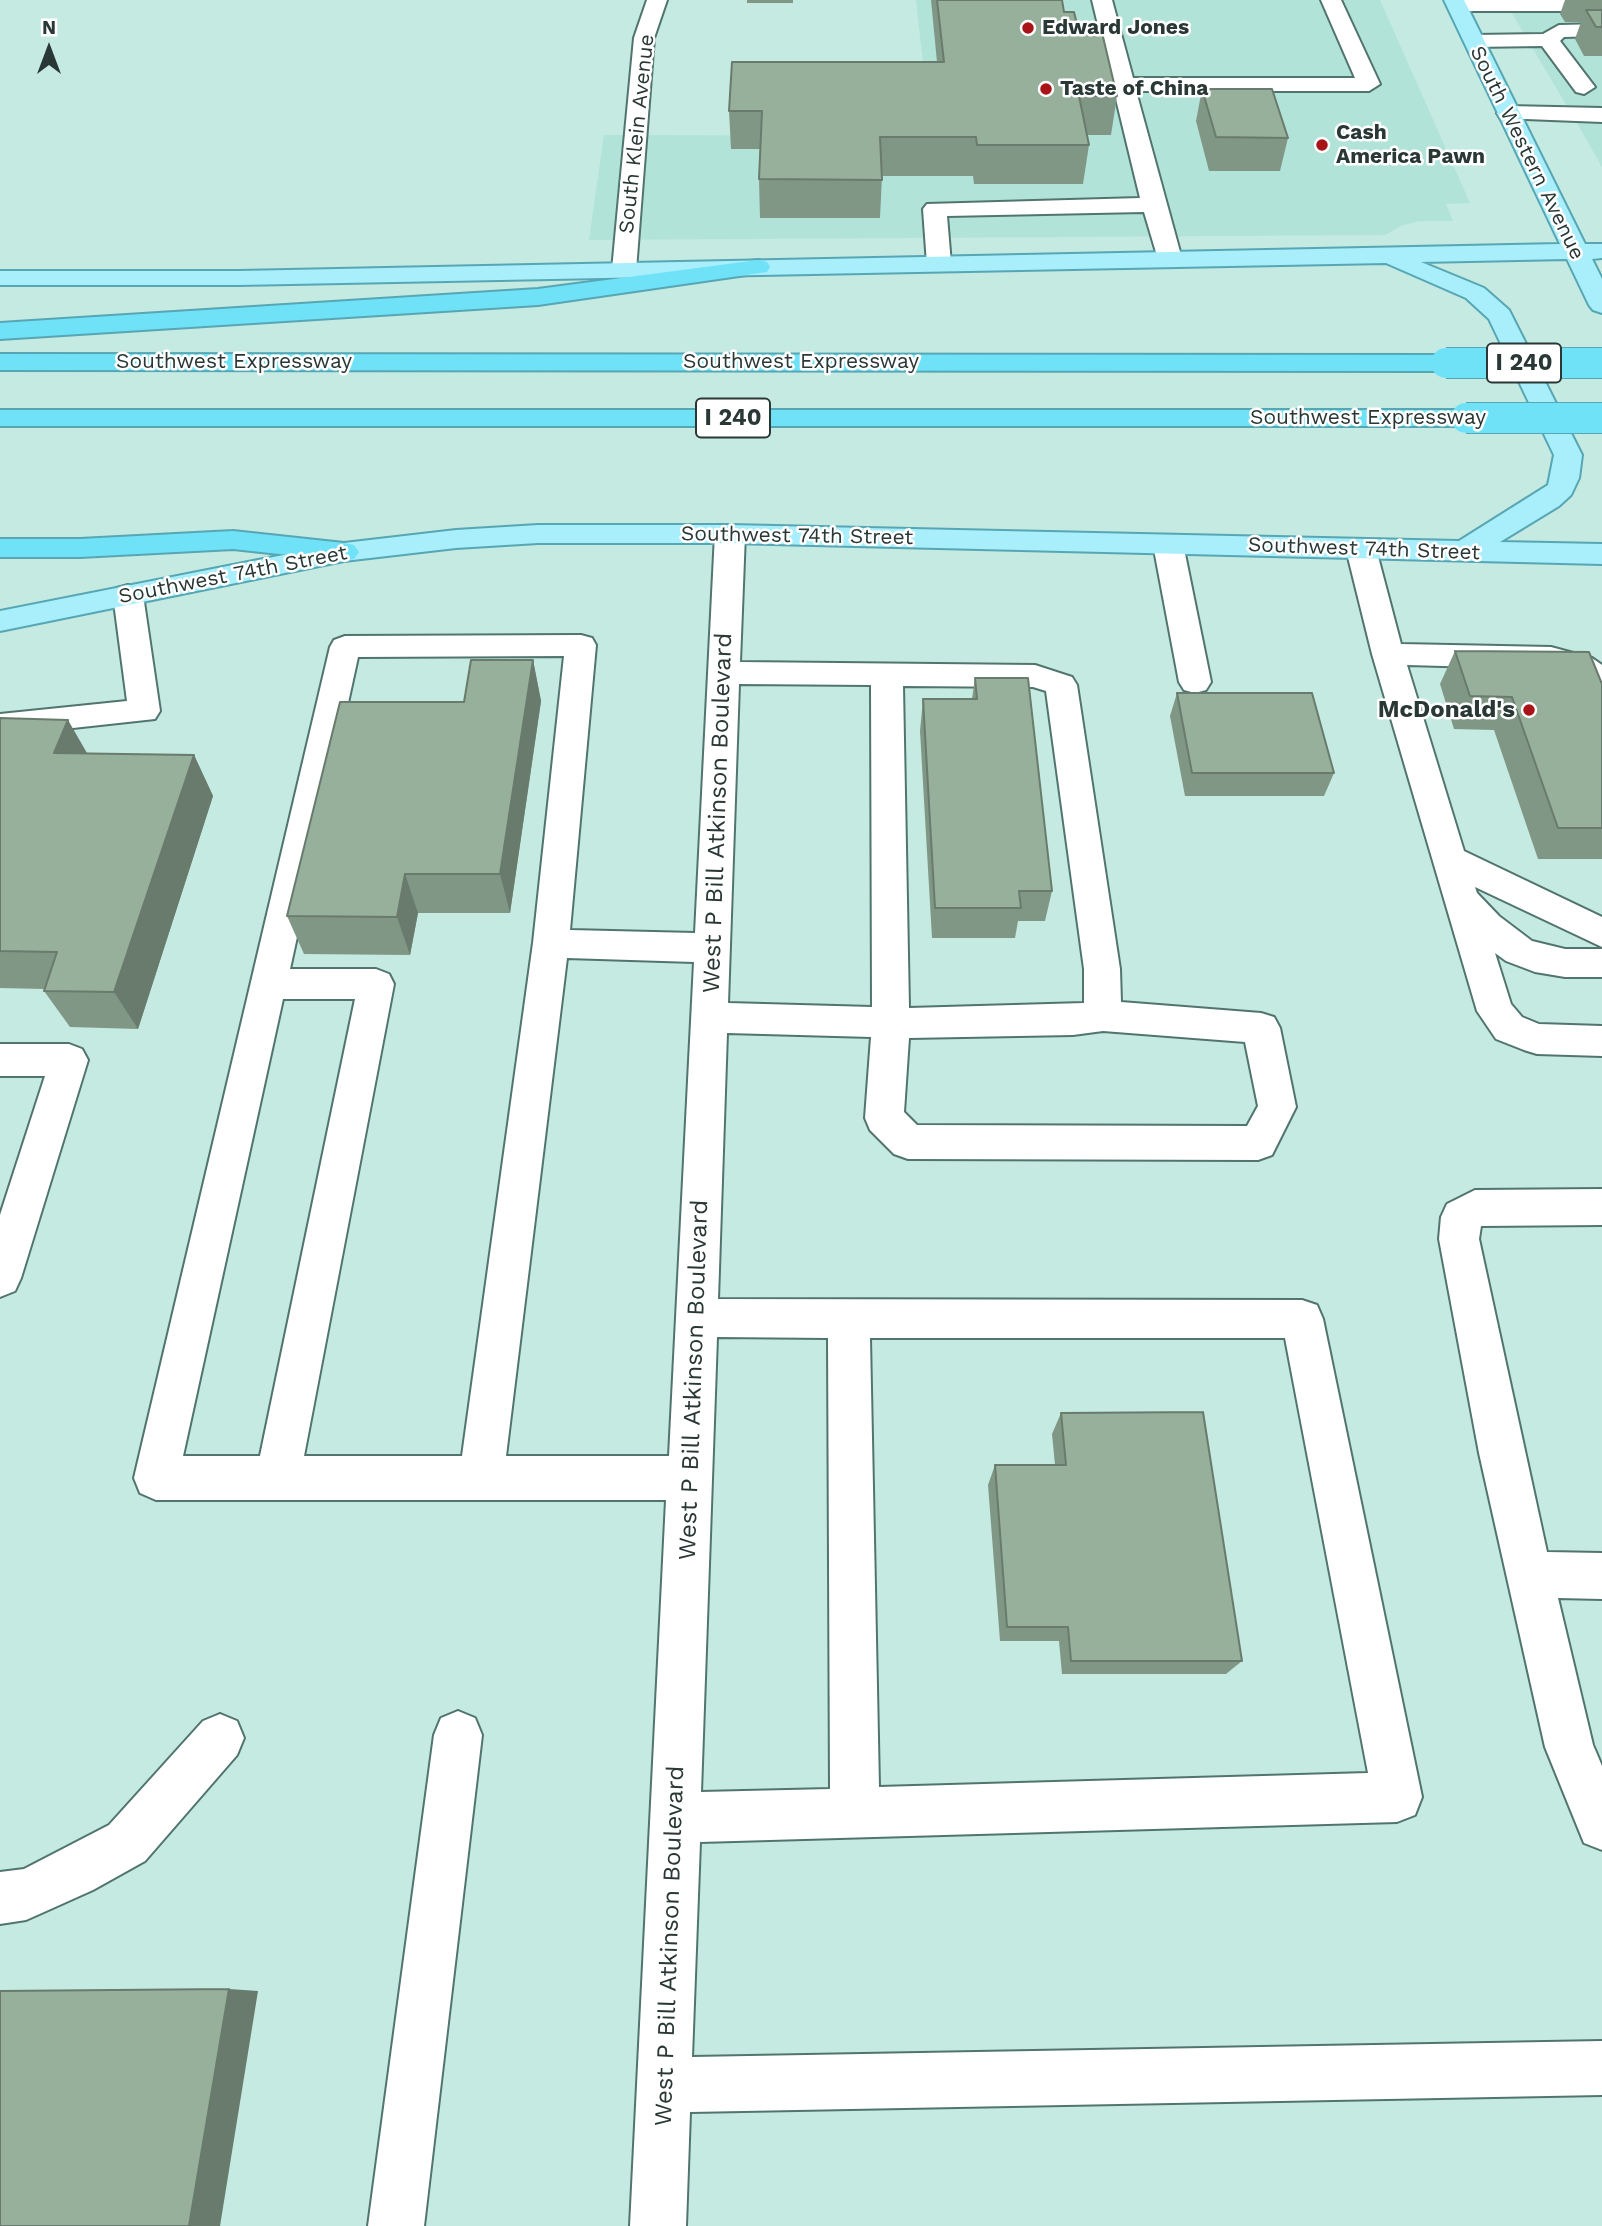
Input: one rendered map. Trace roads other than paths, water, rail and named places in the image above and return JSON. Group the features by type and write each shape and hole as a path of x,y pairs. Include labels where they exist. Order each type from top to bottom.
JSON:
{"highway":[{"path":"0,331 77,324 538,297 758,267"},
{"name":"Southwest Expressway","path":"0,362 1602,363"},
{"name":"Southwest Expressway","path":"0,418 1602,418"},
{"path":"0,548 80,548 233,540 344,552"}],"main road":[{"name":"South Western Avenue","path":"1455,3 1602,305"},
{"path":"0,278 239,278 1602,251"},
{"path":"1383,255 1475,293 1500,315 1568,455 1561,489 1549,500 1463,552"},
{"name":"Southwest 74th Street","path":"0,621 344,552 456,539 538,534 730,534 1602,554"}],"street":[{"name":"South Klein Avenue","path":"624,270 644,38 657,0"},
{"path":"1102,0 1170,259"},
{"path":"1124,85 1368,84 1331,0"},
{"path":"1455,3 1602,5"},
{"path":"1474,41 1548,40 1559,31 1602,30"},
{"path":"1508,113 1602,112 1593,87 1548,40"},
{"path":"939,264 935,209 1154,205"},
{"name":"West P Bill Atkinson Boulevard","path":"658,2226 730,534"},
{"path":"1168,544 1195,682"},
{"path":"1362,549 1388,654 1495,1011 1509,1028 1538,1039 1602,1041"},
{"path":"0,725 144,711 128,595"},
{"path":"481,1478 551,943 581,645 345,647 156,1478 278,1478 481,1478 690,1478"},
{"path":"1388,654 1551,658 1581,666 1602,680"},
{"path":"724,673 1035,676 1061,685 1102,969 1103,1016"},
{"path":"710,1017 891,1023 1073,1020 1103,1016 1261,1028 1277,1107 1258,1143 908,1142 884,1118 891,1023 887,674"},
{"path":"1449,859 1602,933"},
{"path":"1460,899 1486,926 1519,951 1565,963 1602,963"},
{"path":"551,943 712,948"},
{"path":"268,984 376,984 278,1478"},
{"path":"0,1060 69,1060 16,1180 0,1278"},
{"path":"1602,1207 1475,1208 1461,1217 1462,1252 1500,1453 1528,1574 1569,1747 1602,1825"},
{"path":"675,1818 1397,1797 1302,1319 697,1318"},
{"path":"849,1318 855,1813"},
{"path":"1528,1574 1602,1576"},
{"path":"396,2226 458,1735"},
{"path":"0,1898 26,1894 75,1872 127,1843 220,1738"},
{"path":"664,2085 1602,2068"}],"place":[{"name":"Edward Jones","path":"1028,28"},
{"name":"Taste of China","path":"1046,89"},
{"name":"Cash America Pawn","path":"1322,145"},
{"name":"McDonald's","path":"1529,710"}]}
